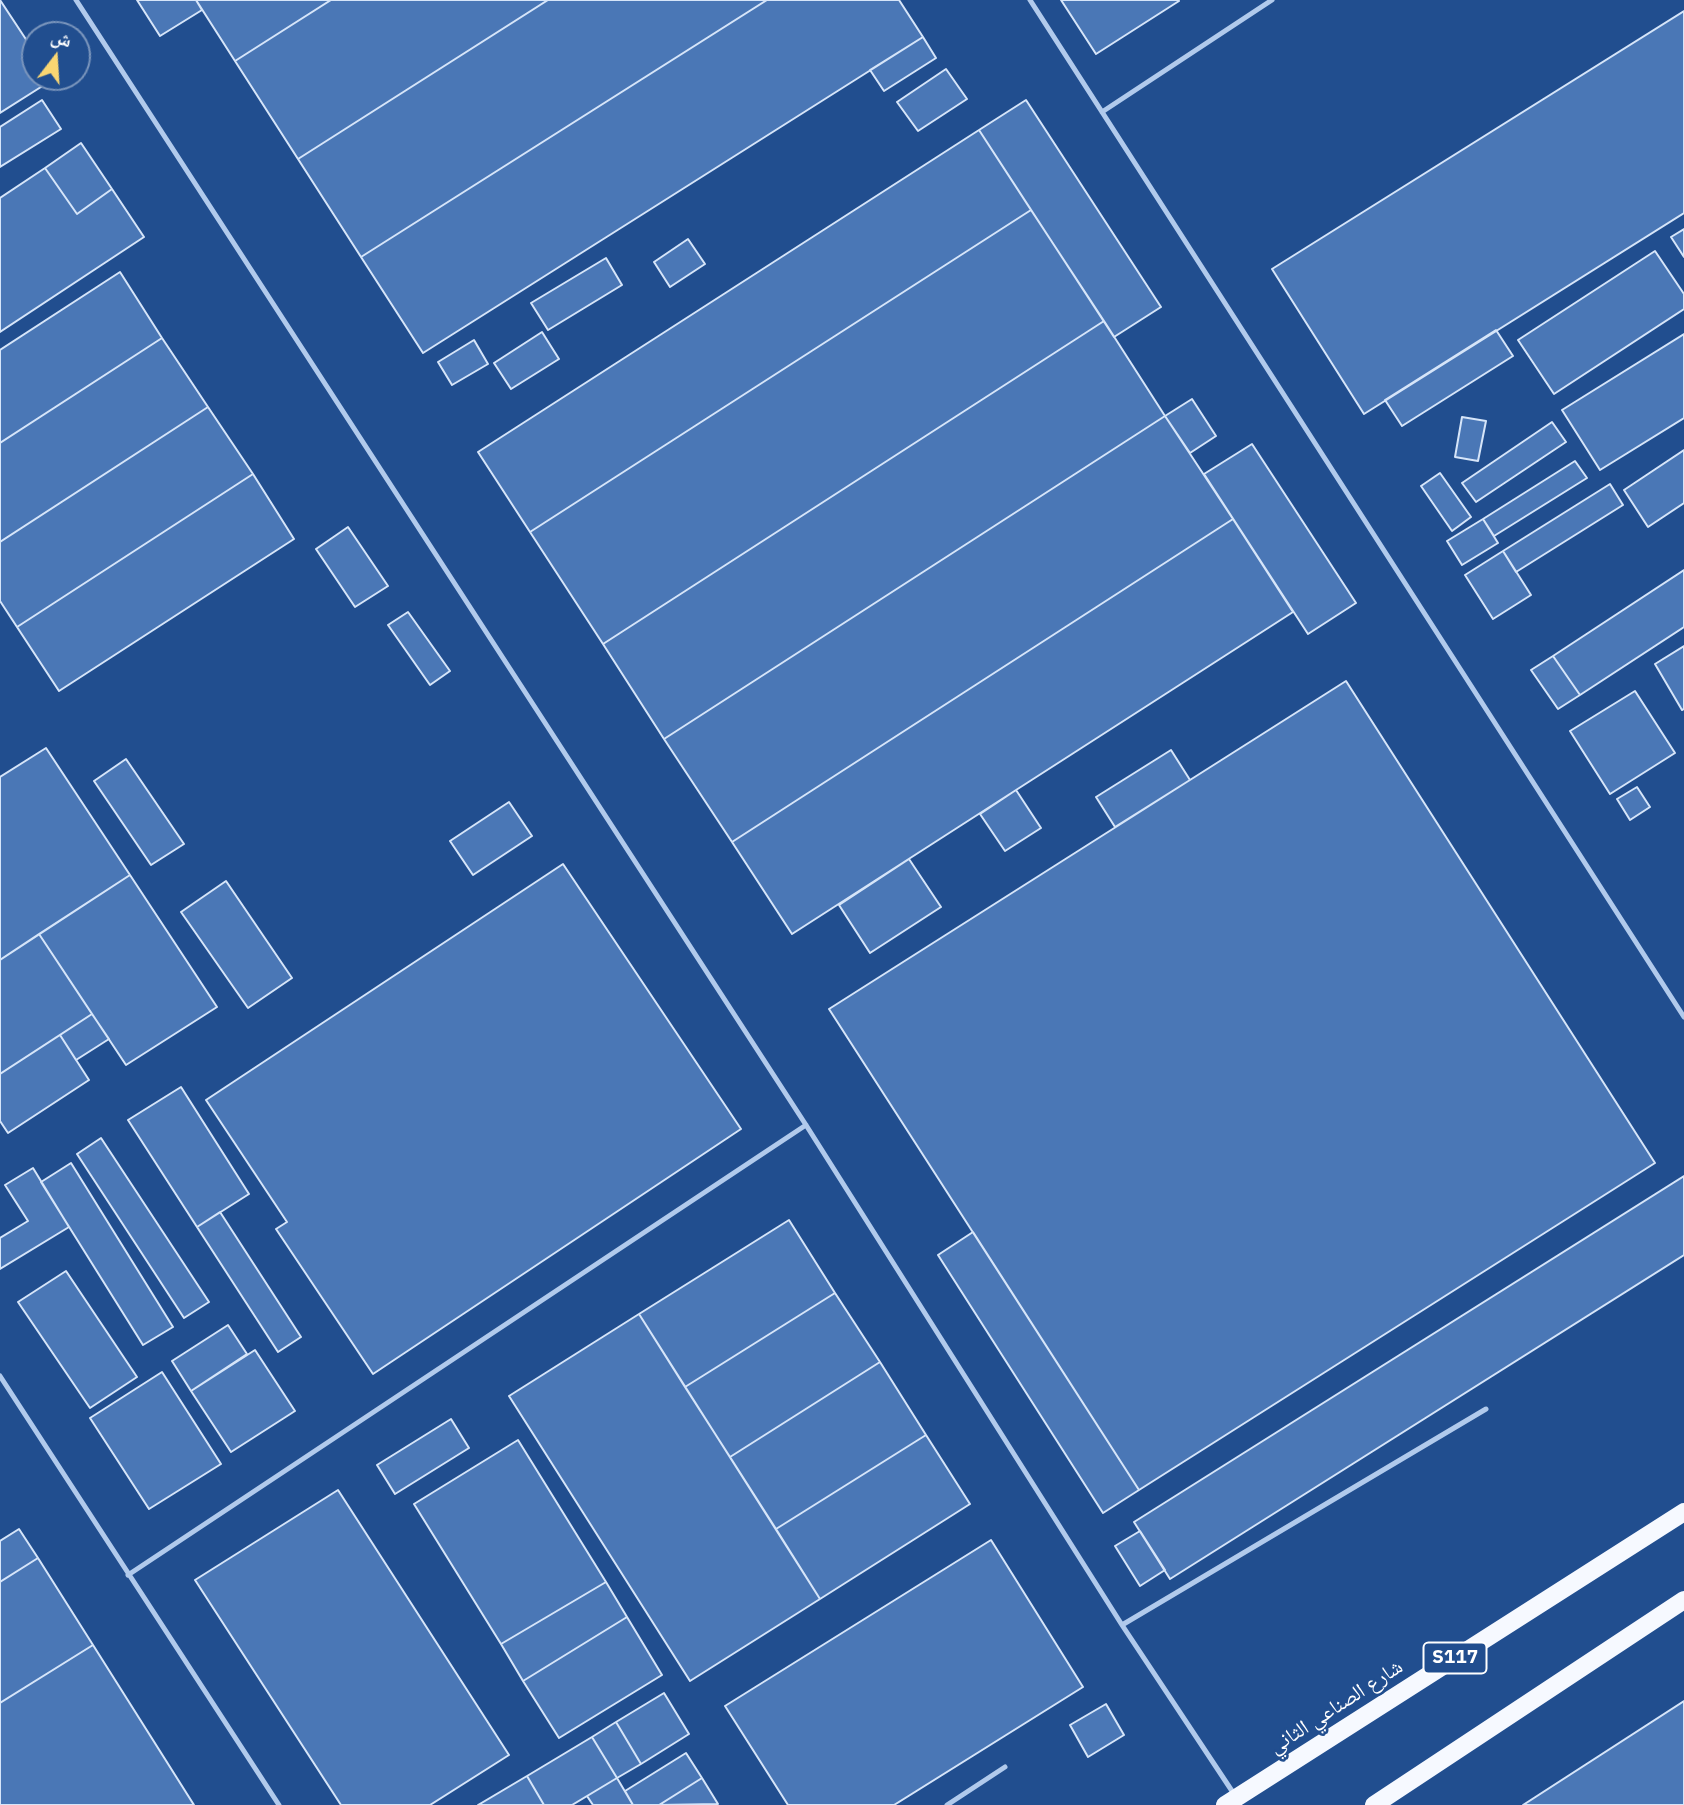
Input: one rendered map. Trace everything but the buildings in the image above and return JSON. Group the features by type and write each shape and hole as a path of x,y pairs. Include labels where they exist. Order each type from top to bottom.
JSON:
{"main road":[{"name":"شارع الصناعي الثاني","path":"1231,1801 1684,1512"},
{"path":"1374,1805 1684,1600"}],"lane":[{"path":"76,0 806,1125 1231,1801"},
{"path":"1030,0 1684,1017"},
{"path":"1102,113 1272,0"},
{"path":"128,1576 806,1125"},
{"path":"0,1376 279,1805"},
{"path":"1122,1625 1486,1409"},
{"path":"947,1805 1005,1767"}]}
